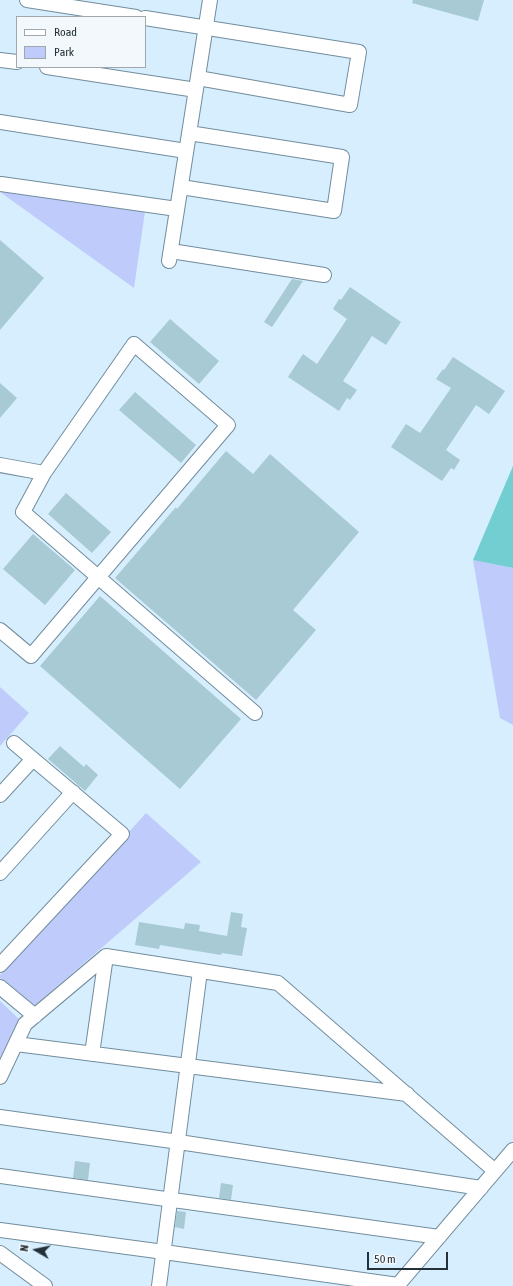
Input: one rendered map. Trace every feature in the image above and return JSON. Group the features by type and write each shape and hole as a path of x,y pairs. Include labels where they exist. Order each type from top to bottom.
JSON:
{"street":[{"path":"27,0 130,16"},
{"path":"210,0 170,256 324,275"},
{"path":"56,68 197,84 350,104 358,52 146,18"},
{"path":"0,60 16,62"},
{"path":"0,122 186,151"},
{"path":"181,187 334,211 342,157 189,133"},
{"path":"1,184 177,209"},
{"path":"0,630 31,656 99,577 228,425 134,344 37,472 23,512 99,577 255,713"},
{"path":"0,465 37,472"},
{"path":"0,965 122,834 14,743"},
{"path":"0,795 33,758"},
{"path":"0,873 73,792"},
{"path":"92,1054 106,956"},
{"path":"0,1077 26,1024 106,956 278,983 496,1170"},
{"path":"159,1286 179,1142 200,971"},
{"path":"0,987 35,1016"},
{"path":"16,1044 407,1094"},
{"path":"0,1117 179,1142 481,1188"},
{"path":"0,1230 398,1285 513,1150"},
{"path":"0,1176 439,1237"},
{"path":"0,1253 45,1286"}],"green space":[{"path":"0,190 145,211 134,288 0,192"},
{"path":"473,560 513,568 513,725 500,718"},
{"path":"0,687 29,713 0,746"},
{"path":"146,813 201,862 32,1008 0,978 0,975"},
{"path":"0,1001 20,1020 0,1063"}],"shaded area":[{"path":"513,466 513,568 473,560"}],"building":[{"path":"413,0 484,0 478,21 412,3"},
{"path":"0,240 44,278 0,330"},
{"path":"292,279 303,281 272,327 264,322"},
{"path":"350,287 401,322 386,345 372,336 343,381 357,390 350,400 347,398 339,411 288,377 303,354 317,364 347,319 333,309 339,299 341,300"},
{"path":"170,319 219,361 199,384 150,342"},
{"path":"453,357 505,391 489,414 476,405 446,450 460,460 454,470 451,468 442,481 391,447 406,424 420,433 451,388 436,379"},
{"path":"0,383 17,398 0,418"},
{"path":"135,392 196,445 181,463 119,410"},
{"path":"226,451 253,474 270,454 359,532 293,610 316,630 256,700 115,578 176,507 177,509"},
{"path":"66,493 111,532 92,553 48,514"},
{"path":"33,534 75,570 45,605 3,569"},
{"path":"100,596 241,719 180,789 40,666"},
{"path":"60,746 84,767 86,764 98,775 85,791 48,759"},
{"path":"231,912 243,914 241,927 247,928 242,956 222,953 221,955 160,945 159,949 135,945 139,922 184,929 185,923 200,925 199,931 227,936"},
{"path":"75,1161 90,1163 88,1180 73,1178"},
{"path":"221,1183 233,1185 231,1200 219,1198"},
{"path":"177,1211 186,1212 184,1229 175,1227"}]}
